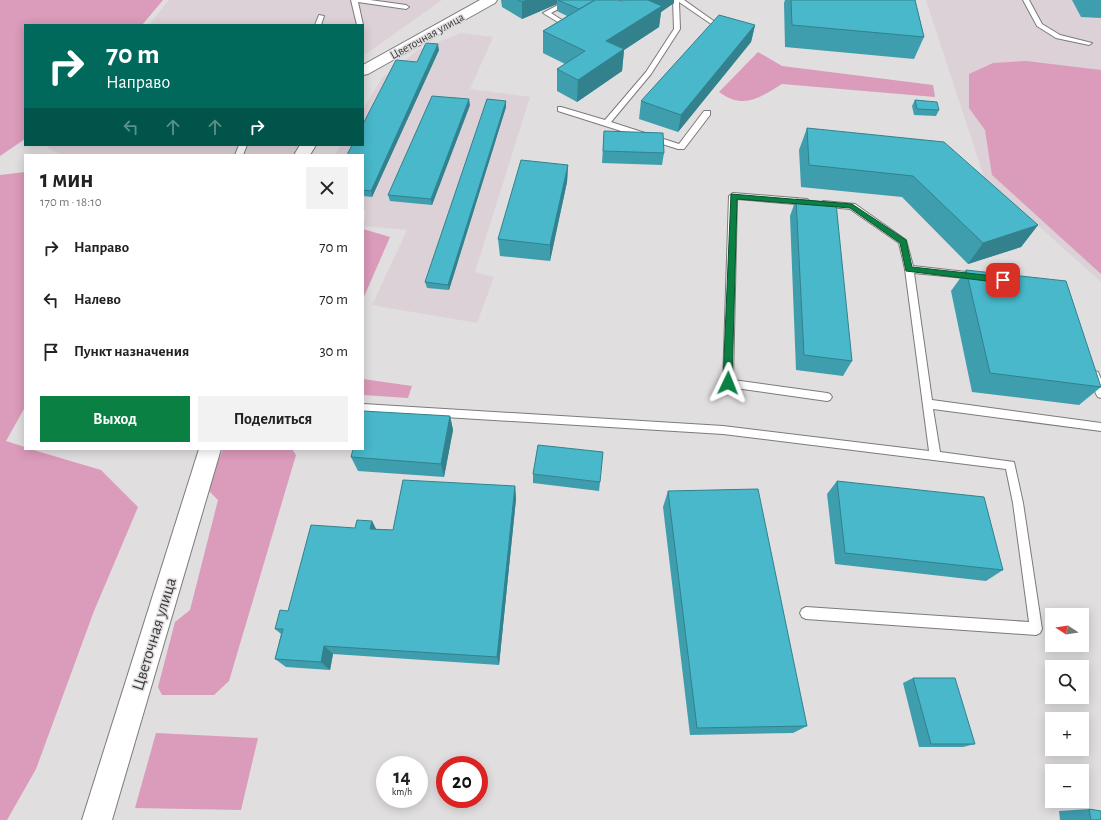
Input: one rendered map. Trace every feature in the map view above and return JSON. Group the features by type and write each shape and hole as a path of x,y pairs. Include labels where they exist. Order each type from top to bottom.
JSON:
{"street":[{"name":"Цветочная улица","path":"364,70 490,0"},
{"name":"Цветочная улица","path":"98,820 210,450"}],"lane":[{"path":"360,24 356,0 406,7"},
{"path":"563,23 546,13 572,0"},
{"path":"606,123 649,74 677,29 676,0"},
{"path":"680,0 722,29"},
{"path":"1026,0 1039,25 1058,37 1089,42"},
{"path":"318,24 321,16"},
{"path":"561,109 681,147 707,113"},
{"path":"827,397 728,383 733,196 852,206 903,242 909,269 935,456"},
{"path":"909,269 987,278"},
{"path":"1091,365 1101,394"},
{"path":"928,404 1101,427"},
{"path":"364,408 723,430 1010,465 1018,503 1036,630 806,613"}],"shaded area":[{"path":"0,0 163,0 143,24 24,24 24,140 0,156"},
{"path":"169,0 442,0 364,55 364,24 150,24"},
{"path":"926,0 1101,0 1101,282 984,177"},
{"path":"461,33 493,37 470,89 530,97 475,272 494,277 477,323 372,305 407,230 364,226 366,211 364,210 364,154 336,154 340,146 364,146 364,107 382,78 418,50"},
{"path":"758,52 782,66 933,85 935,97 782,84 766,94 744,101 736,100 719,92"},
{"path":"1026,61 1101,70 1101,274 992,175 985,130 969,108 969,74 993,63"},
{"path":"48,146 298,146 294,154 61,154 47,148"},
{"path":"24,172 24,409 6,441 24,447 24,450 33,450 101,470 138,507 94,611 36,769 7,820 0,820 0,175"},
{"path":"364,229 390,237 364,297"},
{"path":"364,379 412,386 408,398 364,395"},
{"path":"223,450 293,450 296,455 229,681 214,695 162,695 158,687 175,622 190,610 218,500 207,489"},
{"path":"156,733 258,738 241,810 135,808"}],"building":[{"path":"558,0 595,0 579,9"},
{"path":"595,0 648,0 662,6 606,41 624,49 578,80 557,69 585,51 543,31"},
{"path":"791,0 915,0 924,37 792,25"},
{"path":"719,15 755,25 681,115 641,101"},
{"path":"426,43 438,44 371,191 364,190 364,154 348,154 352,146 364,146 364,122 396,60 417,62"},
{"path":"432,96 469,99 431,199 388,195"},
{"path":"487,99 506,101 448,285 425,282"},
{"path":"915,100 937,102 939,110 917,109"},
{"path":"807,128 944,142 1038,225 983,243 913,176 809,165"},
{"path":"604,131 663,133 664,153 603,151"},
{"path":"521,160 568,165 550,245 498,239"},
{"path":"796,199 836,203 852,361 804,355"},
{"path":"966,270 1066,281 1101,387 990,373"},
{"path":"364,411 450,416 441,464 351,457 353,450 364,450"},
{"path":"538,445 603,452 600,482 533,474"},
{"path":"403,480 515,486 497,657 324,646 321,662 275,659 283,629 275,629 280,610 288,611 311,525 355,528 357,520 372,521 370,529 393,530"},
{"path":"837,481 984,497 1003,570 845,553"},
{"path":"758,489 807,726 697,728 668,491"},
{"path":"913,678 955,678 975,744 931,744"},
{"path":"1089,809 1101,811 1101,820 1091,820"}],"route":[{"path":"728,383 733,196 852,206 903,242 909,269 1003,280"}]}
